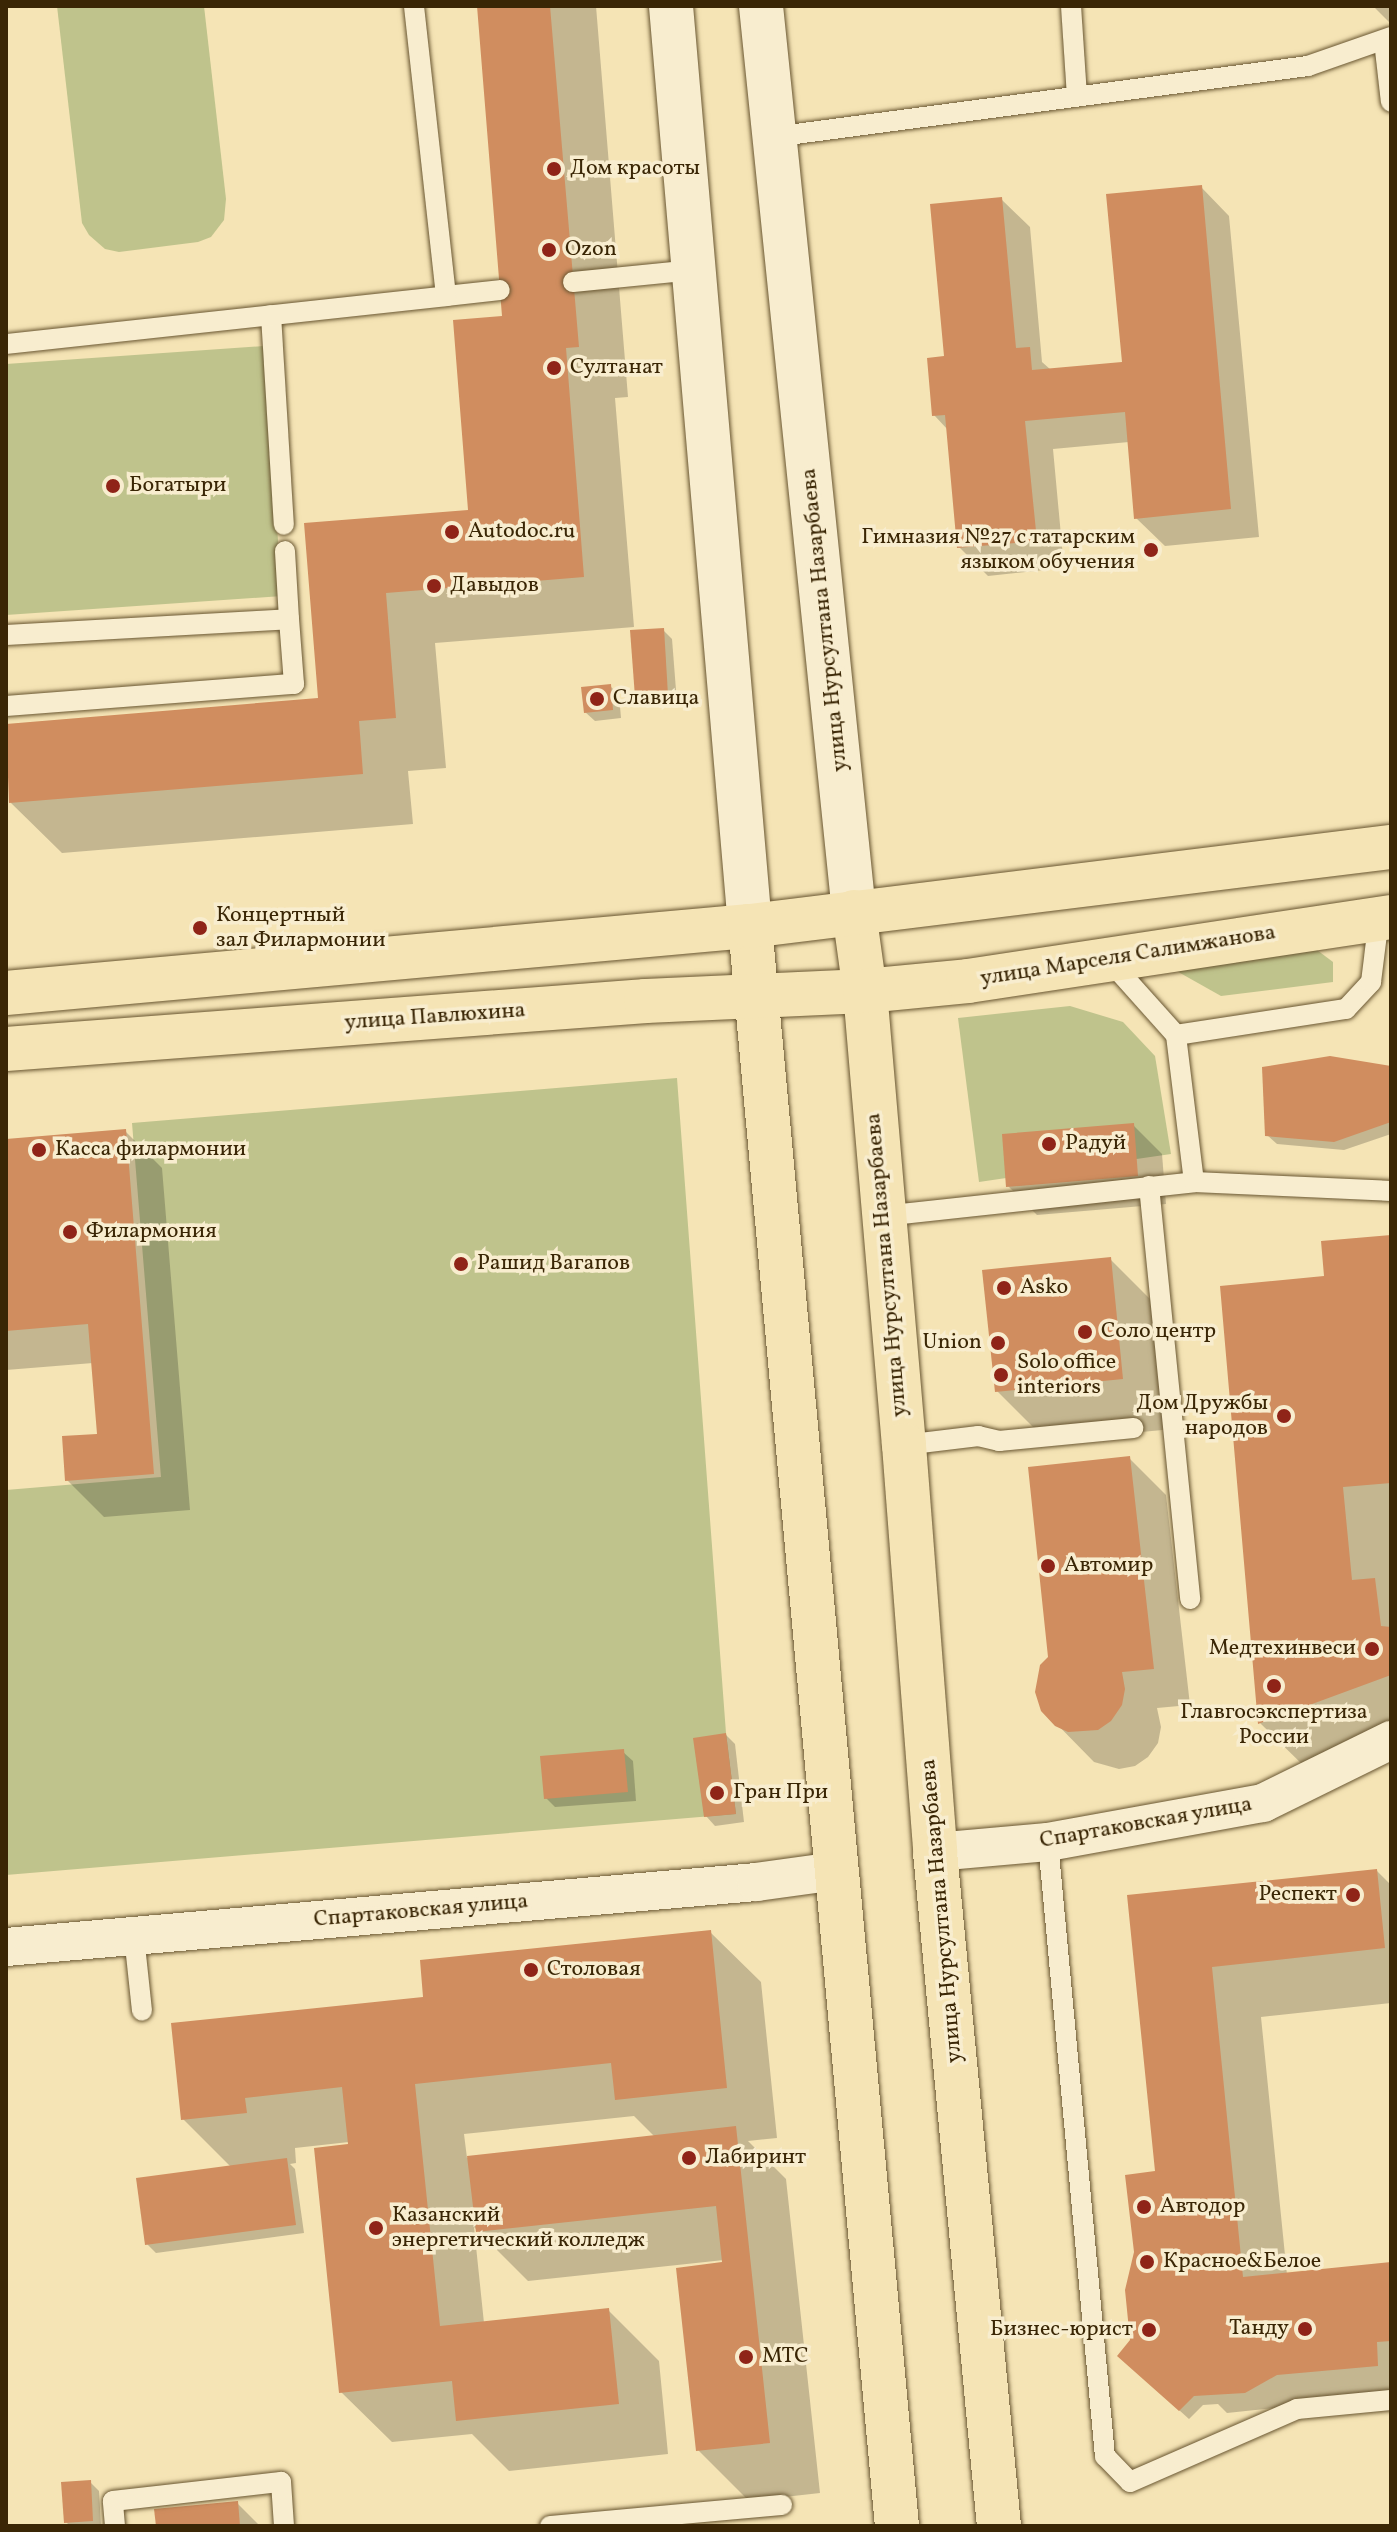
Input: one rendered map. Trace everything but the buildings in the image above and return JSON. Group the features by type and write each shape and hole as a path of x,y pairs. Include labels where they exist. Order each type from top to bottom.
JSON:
{"main road":[{"path":"671,6 750,926 897,2526"},
{"name":"улица Нурсултана Назарбаева","path":"761,6 854,912 865,991 935,1852 999,2526"},
{"path":"6,993 750,926 1391,847"},
{"name":"улица Марселя Салимжанова","path":"865,991 968,981 1385,918"},
{"name":"улица Павлюхина","path":"6,1049 646,1001 865,991"}],"street":[{"name":"Спартаковская улица","path":"935,1852 1048,1842 1263,1803 1391,1740"},
{"name":"Спартаковская улица","path":"6,1947 756,1882 836,1871"}],"lane":[{"path":"414,6 446,296"},
{"path":"1071,6 1077,96"},
{"path":"773,137 1308,66 1388,39 1391,102"},
{"path":"573,282 693,270"},
{"path":"6,344 500,290"},
{"path":"271,315 284,525"},
{"path":"6,706 294,684 285,551"},
{"path":"6,635 289,619"},
{"path":"1176,1035 1346,1009 1371,982 1385,918"},
{"path":"1108,959 1176,1035 1194,1182"},
{"path":"883,1216 1194,1182 1391,1191"},
{"path":"1149,1186 1190,1599"},
{"path":"904,1445 978,1436 999,1441 1133,1428"},
{"path":"1048,1842 1105,2456 1130,2482 1297,2409 1391,2400"},
{"path":"134,1936 142,2011"},
{"path":"115,2526 113,2501 281,2482 284,2526"},
{"path":"550,2526 782,2505"}],"green space":[{"path":"57,6 204,6 226,199 224,220 211,237 198,242 119,252 105,249 89,235 82,223"},
{"path":"264,346 282,596 6,615 6,364"},
{"path":"1317,950 1333,962 1333,982 1221,996 1173,969"},
{"path":"1070,1006 1123,1022 1155,1056 1171,1154 979,1182 958,1018"},
{"path":"677,1078 726,1733 736,1814 6,1875 6,1490 161,1477 132,1123"}],"place":[{"name":"Дом красоты","path":"554,169"},
{"name":"Ozon","path":"549,250"},
{"name":"Султанат","path":"554,368"},
{"name":"Богатыри","path":"113,486"},
{"name":"Autodoc.ru","path":"452,532"},
{"name":"Гимназия №27 с татарским языком обучения","path":"1151,550"},
{"name":"Давыдов","path":"434,586"},
{"name":"Славица","path":"597,699"},
{"name":"Концертный зал Филармонии","path":"200,928"},
{"name":"Радуй","path":"1049,1144"},
{"name":"Касса филармонии","path":"39,1150"},
{"name":"Филармония","path":"70,1232"},
{"name":"Рашид Вагапов","path":"461,1264"},
{"name":"Asko","path":"1004,1288"},
{"name":"Соло центр","path":"1085,1332"},
{"name":"Union","path":"998,1343"},
{"name":"Solo office interiors","path":"1001,1375"},
{"name":"Дом Дружбы народов","path":"1284,1416"},
{"name":"Автомир","path":"1048,1566"},
{"name":"Медтехинвеси","path":"1372,1649"},
{"name":"Главгосэкспертиза России","path":"1274,1686"},
{"name":"Гран При","path":"717,1793"},
{"name":"Респект","path":"1353,1895"},
{"name":"Столовая","path":"531,1970"},
{"name":"Лабиринт","path":"689,2158"},
{"name":"Автодор","path":"1144,2207"},
{"name":"Казанский энергетический колледж","path":"376,2228"},
{"name":"Красное&Белое","path":"1147,2262"},
{"name":"Танду","path":"1305,2329"},
{"name":"Бизнес-юрист","path":"1149,2330"},
{"name":"МТС","path":"746,2357"}]}
